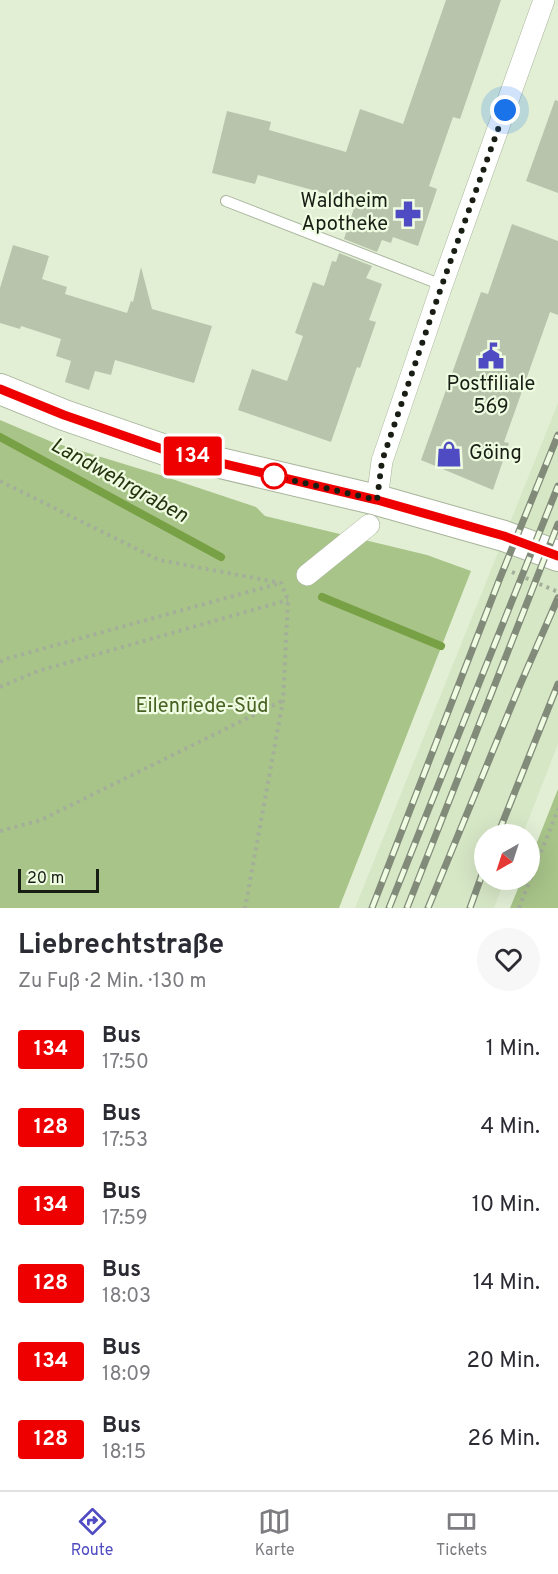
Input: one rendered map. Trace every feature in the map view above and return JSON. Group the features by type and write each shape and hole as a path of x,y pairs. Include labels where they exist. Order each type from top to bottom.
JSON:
{"street":[{"path":"307,575 373,512 382,461 544,0"},
{"path":"0,389 64,415 165,450 373,512 504,536 558,556"}],"lane":[{"path":"226,201 442,285"}],"path":[{"path":"0,481 159,560 281,583"},
{"path":"0,662 291,582 307,575"},
{"path":"245,908 283,701 288,600 281,583"},
{"path":"0,687 38,671 288,600"},
{"path":"0,831 42,820 283,701"},
{"path":"519,908 558,809"}],"shaded area":[{"path":"558,403 558,744 527,824 474,824 474,890 501,890 494,908 355,908"}],"green space":[{"name":"Eilenriede-Süd","path":"0,420 52,442 256,507 265,516 427,555 471,571 339,908 0,908"},
{"path":"558,789 558,908 510,908 517,890 540,890 540,835"}],"building":[{"path":"446,0 501,0 460,119 453,117 429,186 437,189 418,246 393,237 391,243 382,240 377,252 344,239 356,202 258,175 255,184 212,173 227,111 271,122 269,130 346,152 360,109 403,124"},
{"path":"555,100 558,101 558,193 526,181"},
{"path":"512,224 558,241 558,315 550,312 504,442 509,443 493,490 421,460 481,292 488,294"},
{"path":"13,245 49,256 42,279 67,287 65,294 127,313 131,301 133,302 141,267 152,309 212,326 194,383 115,360 111,375 95,371 89,390 65,382 71,361 56,356 61,339 21,326 20,329 0,323 0,288"},
{"path":"339,253 372,266 366,278 382,284 369,320 376,322 360,368 357,367 331,442 238,410 252,369 287,381 303,336 295,333 313,282 324,286 332,261 336,262"}],"waterway":[{"name":"Landwehrgraben","path":"0,437 221,557"},
{"name":"Landwehrgraben","path":"322,597 441,646"}],"railway":[{"path":"372,908 558,435"},
{"path":"389,908 558,486"},
{"path":"407,908 558,524"},
{"path":"428,908 558,598"},
{"path":"502,824 558,684"},
{"path":"470,908 476,890"}],"bus line":[{"name":"134","path":"0,389 64,415 165,450 377,500 504,536 558,556"}],"place":[{"name":"Waldheim Apotheke","path":"408,214"},
{"name":"Postfiliale 569","path":"491,356"},
{"name":"Göing","path":"449,454"}],"route":[{"path":"274,476 377,500 382,461 505,110"}]}
